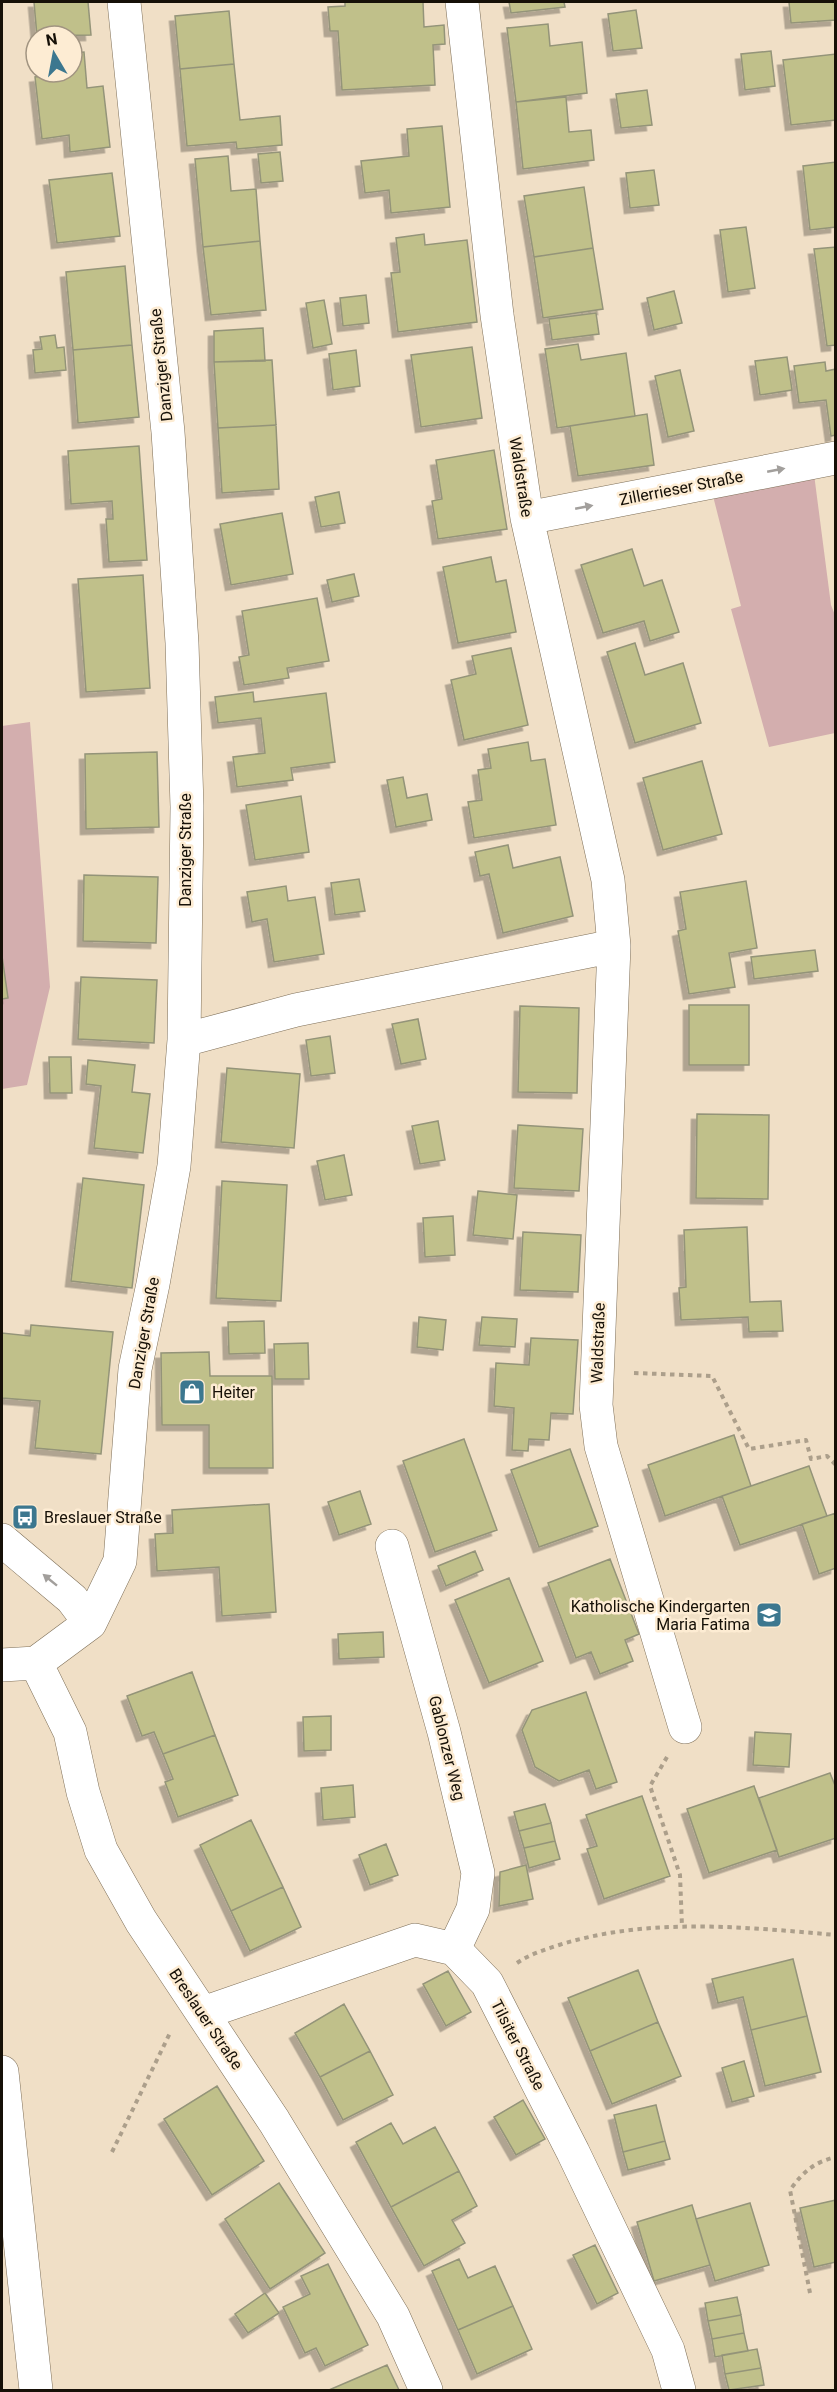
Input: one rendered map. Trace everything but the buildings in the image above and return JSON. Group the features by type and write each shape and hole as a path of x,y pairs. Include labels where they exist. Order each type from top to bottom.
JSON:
{"street":[{"name":"Danziger Straße","path":"36,1663 90,1623 120,1561 135,1369 174,1166 184,1040 186,807 182,643 168,432 124,2"},
{"name":"Waldstraße","path":"462,2 497,315 527,518 608,880 614,946 596,1405 601,1446 685,1727"},
{"name":"Zillerrieser Straße","path":"527,518 836,458"},
{"path":"184,1040 296,1010 614,946"},
{"path":"2,1540 72,1599 90,1623"},
{"name":"Gablonzer Weg","path":"392,1546 444,1732 478,1873 473,1909 454,1949"},
{"path":"2,1665 36,1663"},
{"name":"Breslauer Straße","path":"36,1663 70,1732 83,1792 101,1850 141,1921 274,2121 393,2316 426,2391"},
{"path":"196,2003 415,1940 454,1949"},
{"name":"Tilsiter Straße","path":"454,1949 487,1983 633,2275 668,2350 679,2391"},
{"path":"2,2072 36,2391"}],"path":[{"path":"597,1372 712,1376 749,1449 806,1440 812,1460 827,1456 836,1465"},
{"path":"682,1927 680,1875 650,1786 685,1727"},
{"path":"487,1983 528,1955 589,1936 682,1927 733,1927 836,1935"},
{"path":"112,2152 196,2003"},
{"path":"810,2293 790,2190 804,2170 825,2159 836,2157"}],"shaded area":[{"path":"814,474 831,605 835,615 835,733 769,747 731,609 741,606 713,496"},
{"path":"30,722 50,987 27,1085 2,1089 2,726"}],"place":[{"name":"Heiter","path":"192,1392"},
{"name":"Breslauer Straße","path":"25,1517"},
{"name":"Katholische Kindergarten Maria Fatima","path":"769,1615"}]}
